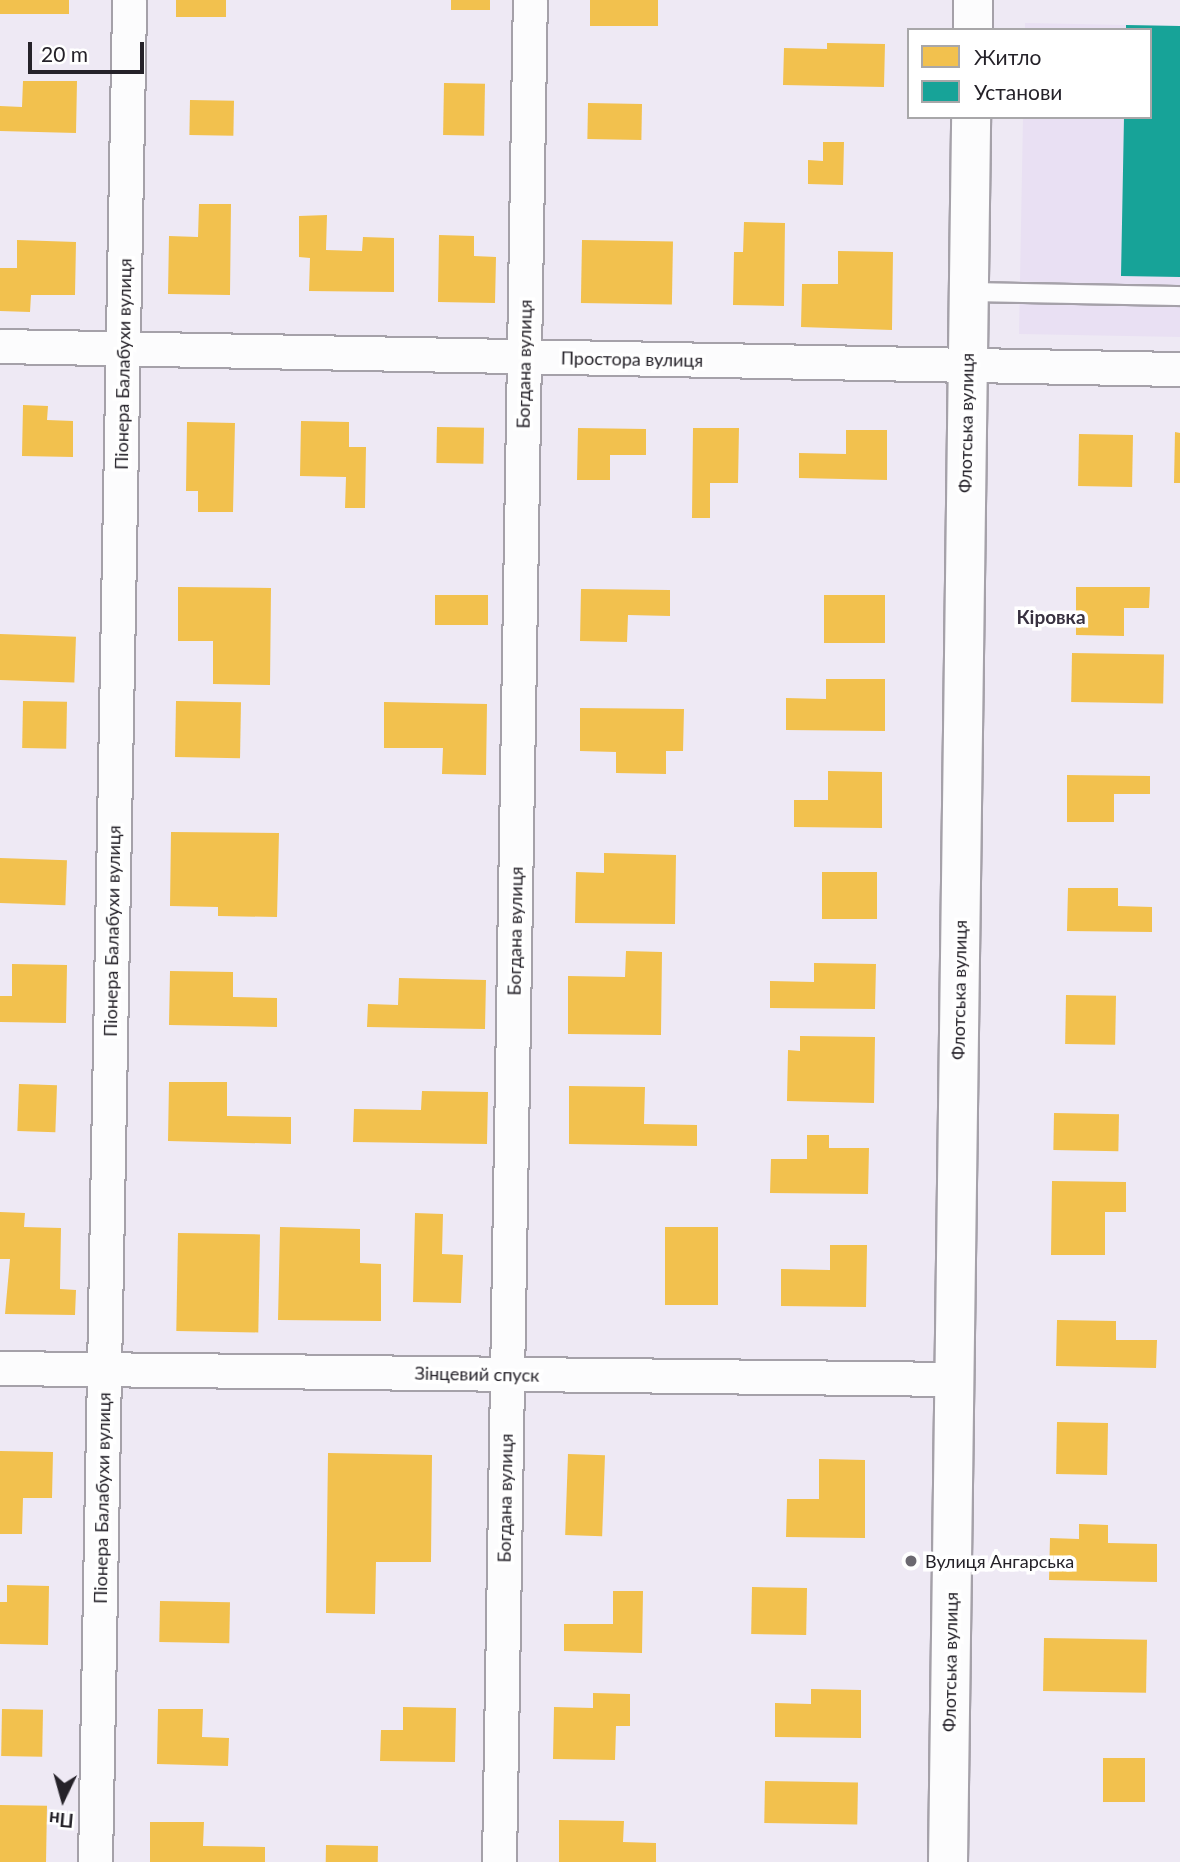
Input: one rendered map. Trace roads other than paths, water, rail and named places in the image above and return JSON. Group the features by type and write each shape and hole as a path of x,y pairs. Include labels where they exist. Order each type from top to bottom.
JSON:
{"street":[{"name":"Піонера Балабухи вулиця","path":"95,1862 129,0"},
{"name":"Богдана вулиця","path":"499,1862 530,0"},
{"path":"973,0 973,28"},
{"name":"Флотська вулиця","path":"948,1862 971,119"},
{"name":"Простора вулиця","path":"0,346 1180,369"},
{"name":"Зінцевий спуск","path":"0,1368 954,1379"}],"lane":[{"path":"968,292 1180,296"}],"place":[{"name":"Вулиця Ангарська","path":"911,1561"}],"district":[{"name":"Кіровка","path":"1051,617"}]}
